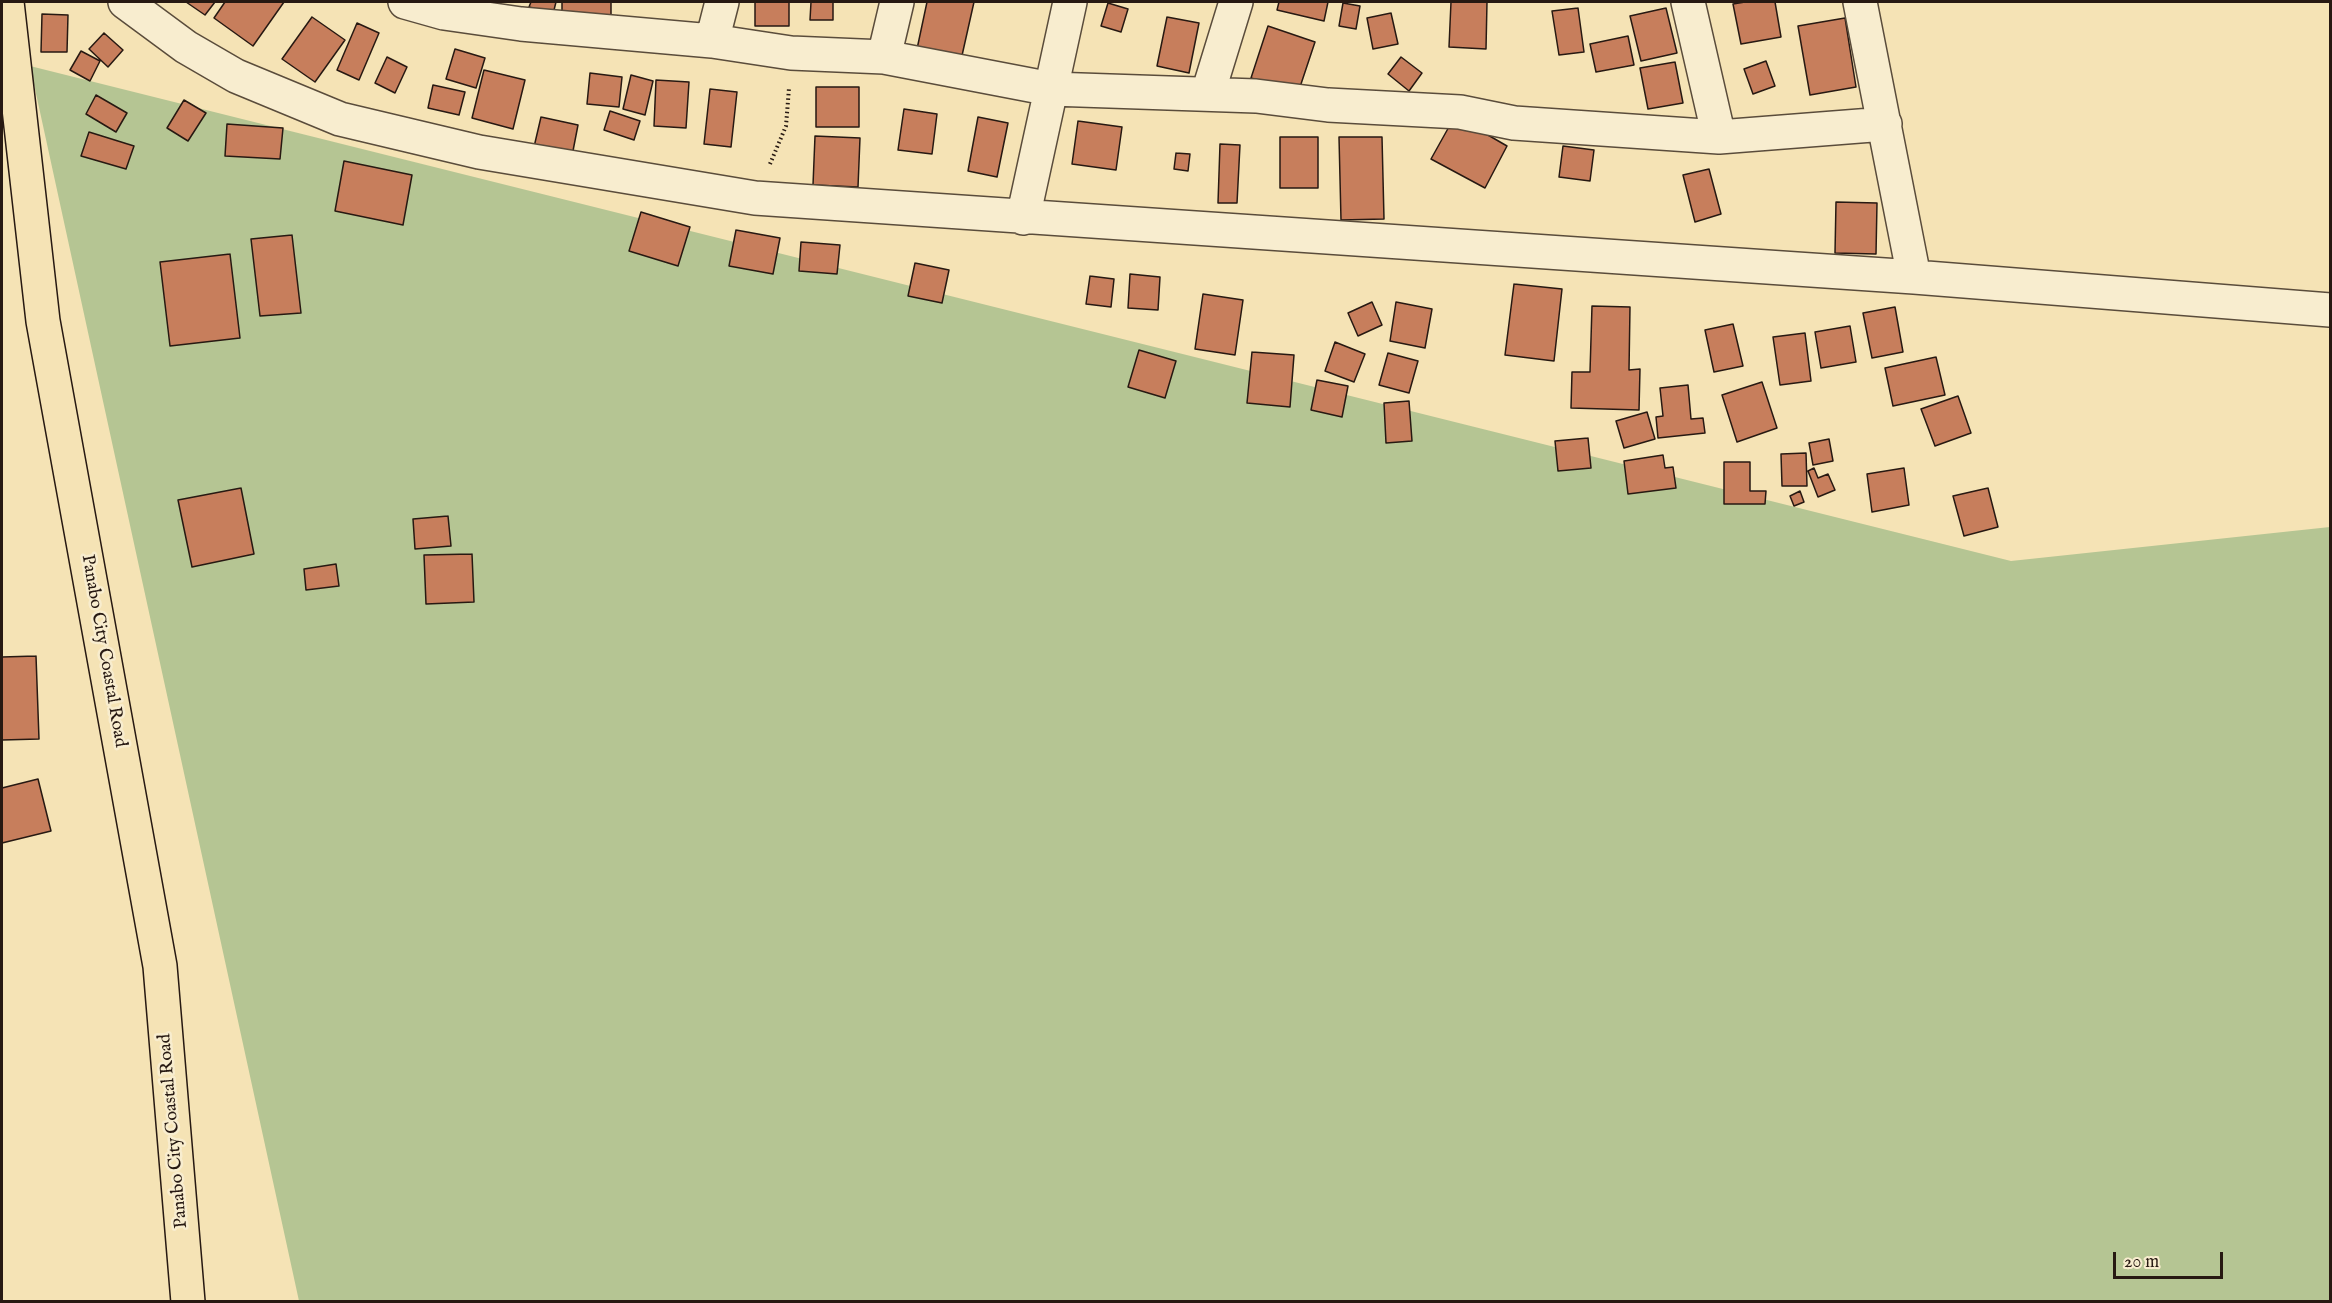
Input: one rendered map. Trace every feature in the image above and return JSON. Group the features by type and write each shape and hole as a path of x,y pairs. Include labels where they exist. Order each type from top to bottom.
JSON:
{"main road":[{"name":"Panabo City Coastal Road","path":"7,2 43,321 159,966 188,1302"}],"street":[{"path":"125,2 186,47 236,76 287,99 352,121 479,152 755,198 1914,277 2331,310"},
{"path":"405,2 444,13 521,24 712,41 791,53 884,57 1052,89 1208,93 1328,105 1460,112 1514,123 1719,137 1885,124"},
{"path":"712,41 722,2"},
{"path":"884,57 897,2"},
{"path":"1023,218 1070,2"},
{"path":"1208,93 1236,2"},
{"path":"1688,2 1719,137"},
{"path":"1860,2 1914,277"}],"green space":[{"path":"30,66 2011,561 2330,527 2330,1301 299,1301"}],"building":[{"path":"186,2 215,2 205,15"},
{"path":"225,2 284,2 253,46 214,18"},
{"path":"531,2 556,2 553,14 529,7"},
{"path":"562,2 611,2 611,18 562,17"},
{"path":"755,2 789,2 789,26 755,26"},
{"path":"811,2 833,2 833,20 810,20"},
{"path":"927,2 974,2 961,60 917,49"},
{"path":"1279,2 1328,2 1324,21 1277,10"},
{"path":"1451,2 1487,2 1486,49 1449,47"},
{"path":"1775,2 1781,37 1741,44 1733,4"},
{"path":"1108,3 1128,9 1121,32 1101,26"},
{"path":"1343,3 1360,6 1356,29 1339,26"},
{"path":"1578,8 1584,52 1559,55 1552,11"},
{"path":"1666,8 1677,53 1641,61 1630,16"},
{"path":"1391,13 1398,44 1373,49 1367,18"},
{"path":"42,14 68,15 67,52 41,52"},
{"path":"312,17 345,40 315,82 282,59"},
{"path":"1167,17 1199,23 1189,73 1157,66"},
{"path":"1845,18 1856,87 1810,95 1798,26"},
{"path":"357,23 379,33 359,80 337,70"},
{"path":"1268,26 1315,42 1298,93 1251,78"},
{"path":"104,33 123,50 108,67 89,49"},
{"path":"1628,36 1634,65 1596,72 1590,44"},
{"path":"455,49 485,58 476,88 446,79"},
{"path":"81,51 100,61 90,81 70,70"},
{"path":"387,57 407,67 395,93 375,83"},
{"path":"1401,57 1422,73 1409,91 1388,74"},
{"path":"1766,61 1775,86 1753,94 1744,69"},
{"path":"1675,62 1683,103 1648,109 1640,68"},
{"path":"484,70 525,80 513,129 472,118"},
{"path":"590,73 622,77 619,107 587,104"},
{"path":"631,75 653,81 645,115 623,109"},
{"path":"656,80 689,82 686,128 654,126"},
{"path":"433,85 465,92 459,115 428,108"},
{"path":"816,87 859,87 859,127 816,127"},
{"path":"710,89 737,92 731,147 704,144"},
{"path":"96,95 127,113 116,132 86,114"},
{"path":"184,100 206,113 188,141 167,128"},
{"path":"904,109 937,114 932,154 898,150"},
{"path":"610,111 640,121 634,140 604,130"},
{"path":"1455,116 1507,146 1485,188 1431,159"},
{"path":"541,117 578,125 572,156 534,147"},
{"path":"978,117 1008,123 997,177 968,171"},
{"path":"1078,121 1122,127 1116,170 1072,164"},
{"path":"227,124 283,128 280,159 225,156"},
{"path":"89,132 134,146 126,169 81,156"},
{"path":"815,136 860,138 858,187 813,185"},
{"path":"1280,137 1318,137 1318,188 1280,188"},
{"path":"1339,137 1382,137 1384,219 1341,220"},
{"path":"1220,144 1240,145 1237,203 1218,203"},
{"path":"1563,146 1594,150 1590,181 1559,177"},
{"path":"1176,153 1190,154 1188,171 1174,169"},
{"path":"344,161 412,175 403,225 335,211"},
{"path":"1709,169 1721,214 1695,222 1683,175"},
{"path":"1836,202 1877,203 1876,254 1835,253"},
{"path":"641,212 690,227 678,266 629,251"},
{"path":"736,230 780,238 773,274 729,266"},
{"path":"292,235 301,313 260,316 251,239"},
{"path":"801,242 840,245 837,274 799,271"},
{"path":"230,254 240,338 170,346 160,262"},
{"path":"915,263 949,270 942,303 908,296"},
{"path":"1130,274 1160,277 1158,310 1128,308"},
{"path":"1090,276 1114,279 1111,307 1086,304"},
{"path":"1514,284 1562,289 1554,361 1505,355"},
{"path":"1203,294 1243,300 1235,355 1195,349"},
{"path":"1372,302 1382,325 1358,336 1348,313"},
{"path":"1396,302 1432,309 1425,348 1390,341"},
{"path":"1592,306 1630,307 1629,370 1640,369 1639,410 1571,408 1572,372 1590,372"},
{"path":"1895,307 1903,352 1872,358 1863,313"},
{"path":"1733,324 1743,366 1714,372 1705,330"},
{"path":"1850,326 1856,362 1821,368 1815,332"},
{"path":"1805,333 1811,381 1780,385 1773,337"},
{"path":"1335,342 1365,354 1354,382 1325,371"},
{"path":"1139,350 1176,361 1165,398 1128,387"},
{"path":"1252,352 1294,355 1290,407 1247,403"},
{"path":"1388,353 1418,361 1409,393 1379,385"},
{"path":"1936,357 1945,395 1893,406 1885,368"},
{"path":"1317,380 1348,386 1342,417 1311,410"},
{"path":"1762,382 1777,428 1737,442 1722,395"},
{"path":"1688,385 1691,419 1703,418 1705,433 1658,438 1656,417 1663,416 1660,388"},
{"path":"1958,396 1971,433 1935,446 1921,409"},
{"path":"1409,401 1412,441 1386,443 1384,403"},
{"path":"1647,412 1655,439 1624,448 1616,421"},
{"path":"1588,438 1591,468 1558,471 1555,441"},
{"path":"1829,439 1833,461 1813,465 1809,443"},
{"path":"1806,453 1807,486 1782,486 1781,454"},
{"path":"1663,455 1665,468 1673,467 1676,488 1628,494 1624,461"},
{"path":"1724,462 1750,462 1750,491 1766,491 1765,504 1724,504"},
{"path":"1814,468 1818,478 1828,474 1835,490 1818,497 1808,471"},
{"path":"1904,468 1909,505 1872,512 1867,474"},
{"path":"241,488 254,554 192,567 178,500"},
{"path":"1988,488 1998,527 1964,536 1953,496"},
{"path":"1800,491 1804,502 1794,506 1790,496"},
{"path":"448,516 451,546 415,549 413,519"},
{"path":"472,554 474,602 426,604 424,555"},
{"path":"336,564 339,586 306,590 304,569"},
{"path":"36,656 39,739 2,740 2,657"},
{"path":"38,779 51,831 2,843 2,788"}]}
